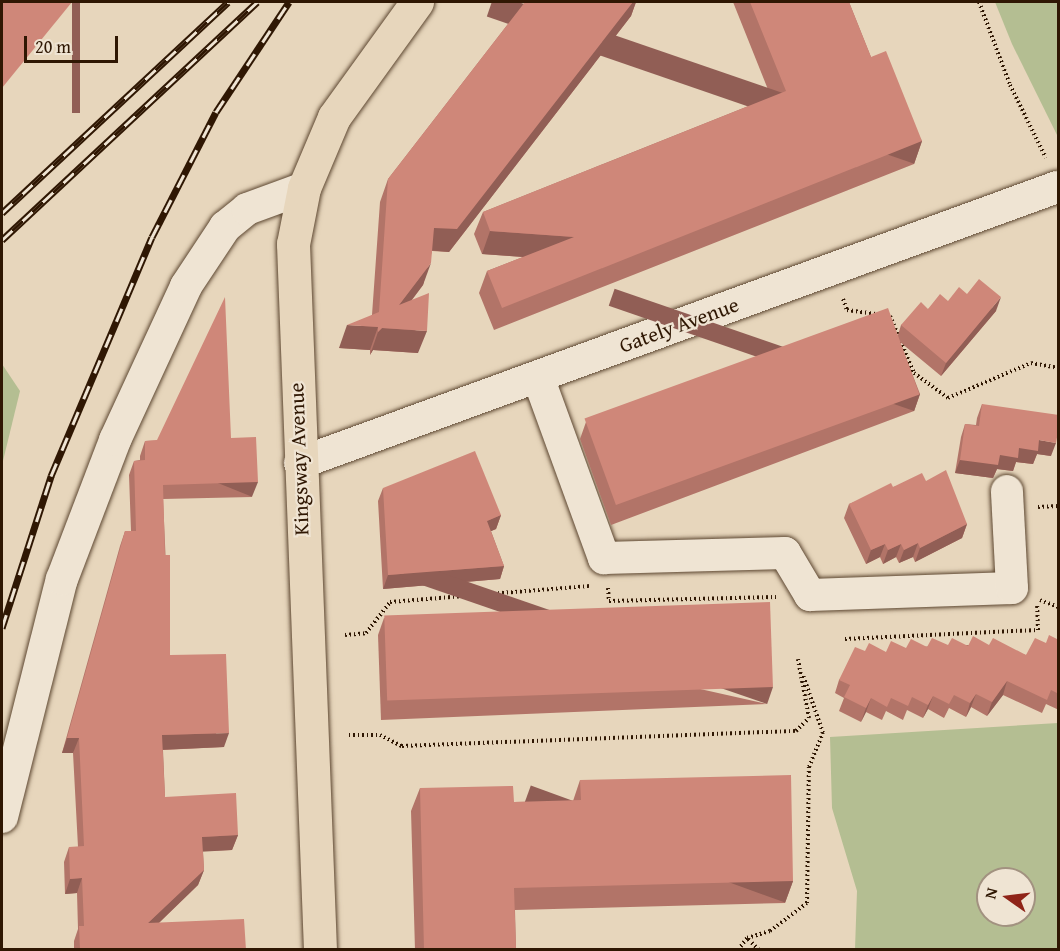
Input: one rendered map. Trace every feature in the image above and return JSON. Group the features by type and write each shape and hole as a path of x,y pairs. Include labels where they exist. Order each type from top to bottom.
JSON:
{"main road":[{"name":"Kingsway Avenue","path":"320,950 292,260 304,188 334,117 417,2"}],"street":[{"name":"Gately Avenue","path":"300,462 1057,187"},
{"path":"2,817 62,579 115,440 186,286 204,254 232,221 276,195 304,188"},
{"path":"538,377 604,558 785,553 810,596 1012,588 1007,491"}],"path":[{"path":"979,2 1057,187"},
{"path":"832,270 847,309 891,316 914,373 948,398 1031,363 1059,368"},
{"path":"345,635 366,633 390,602 608,583 609,602 810,596"},
{"path":"845,639 1038,630 1036,600 1059,607"},
{"path":"349,735 380,735 402,746 796,731 809,718 798,659 823,733 809,767 807,903 770,931 747,939 738,950"},
{"path":"747,939 759,950"}],"green space":[{"path":"995,2 1058,2 1058,137 1012,44"},
{"path":"2,364 20,391 2,465"},
{"path":"1058,723 1058,949 855,949 857,891 832,808 830,737"}],"building":[{"path":"2,2 72,2 2,88"},
{"path":"525,2 633,2 457,229 434,228 431,263 399,305 429,293 427,331 382,328 378,332 378,327 347,325 379,312 388,179"},
{"path":"750,2 849,2 871,57 886,51 922,141 502,308 487,271 574,237 490,231 483,212 786,91"},
{"path":"979,279 1001,297 946,363 901,325 921,302 928,309 940,294 948,301 959,287 967,294"},
{"path":"225,297 231,438 256,437 258,482 163,485 165,555 170,555 170,655 226,654 229,733 162,735 165,797 236,793 238,835 202,837 204,870 148,923 244,919 246,950 80,950 79,926 84,926 82,878 70,879 69,847 84,846 79,738 67,738 125,531 136,531 134,461 145,460 145,441 157,440"},
{"path":"888,308 919,394 616,505 584,418"},
{"path":"982,404 1059,415 1056,443 1039,440 1038,451 1019,448 1018,458 1000,455 998,465 960,460 965,424 979,426"},
{"path":"475,451 501,515 487,521 504,566 388,575 383,488"},
{"path":"946,470 967,524 920,548 918,543 904,550 901,544 888,550 885,544 871,550 849,504 891,483 893,487 922,473 926,481"},
{"path":"770,602 773,687 387,700 384,615"},
{"path":"1049,635 1059,640 1059,694 1051,690 1047,700 1007,681 992,702 976,694 970,703 954,695 949,704 933,696 928,705 912,697 908,706 891,698 887,707 871,698 866,708 844,697 850,685 839,680 855,647 865,651 869,643 886,652 891,641 906,648 911,639 927,647 932,638 948,645 952,638 968,646 973,636 989,645 993,638 1026,655 1035,638 1046,643"},
{"path":"791,775 793,881 514,888 516,950 424,950 420,788 513,786 514,802 581,800 580,780"}],"railway":[{"path":"2,213 228,2"},
{"path":"2,240 257,2"},
{"path":"2,628 51,476 152,237 216,112 289,2"}]}
